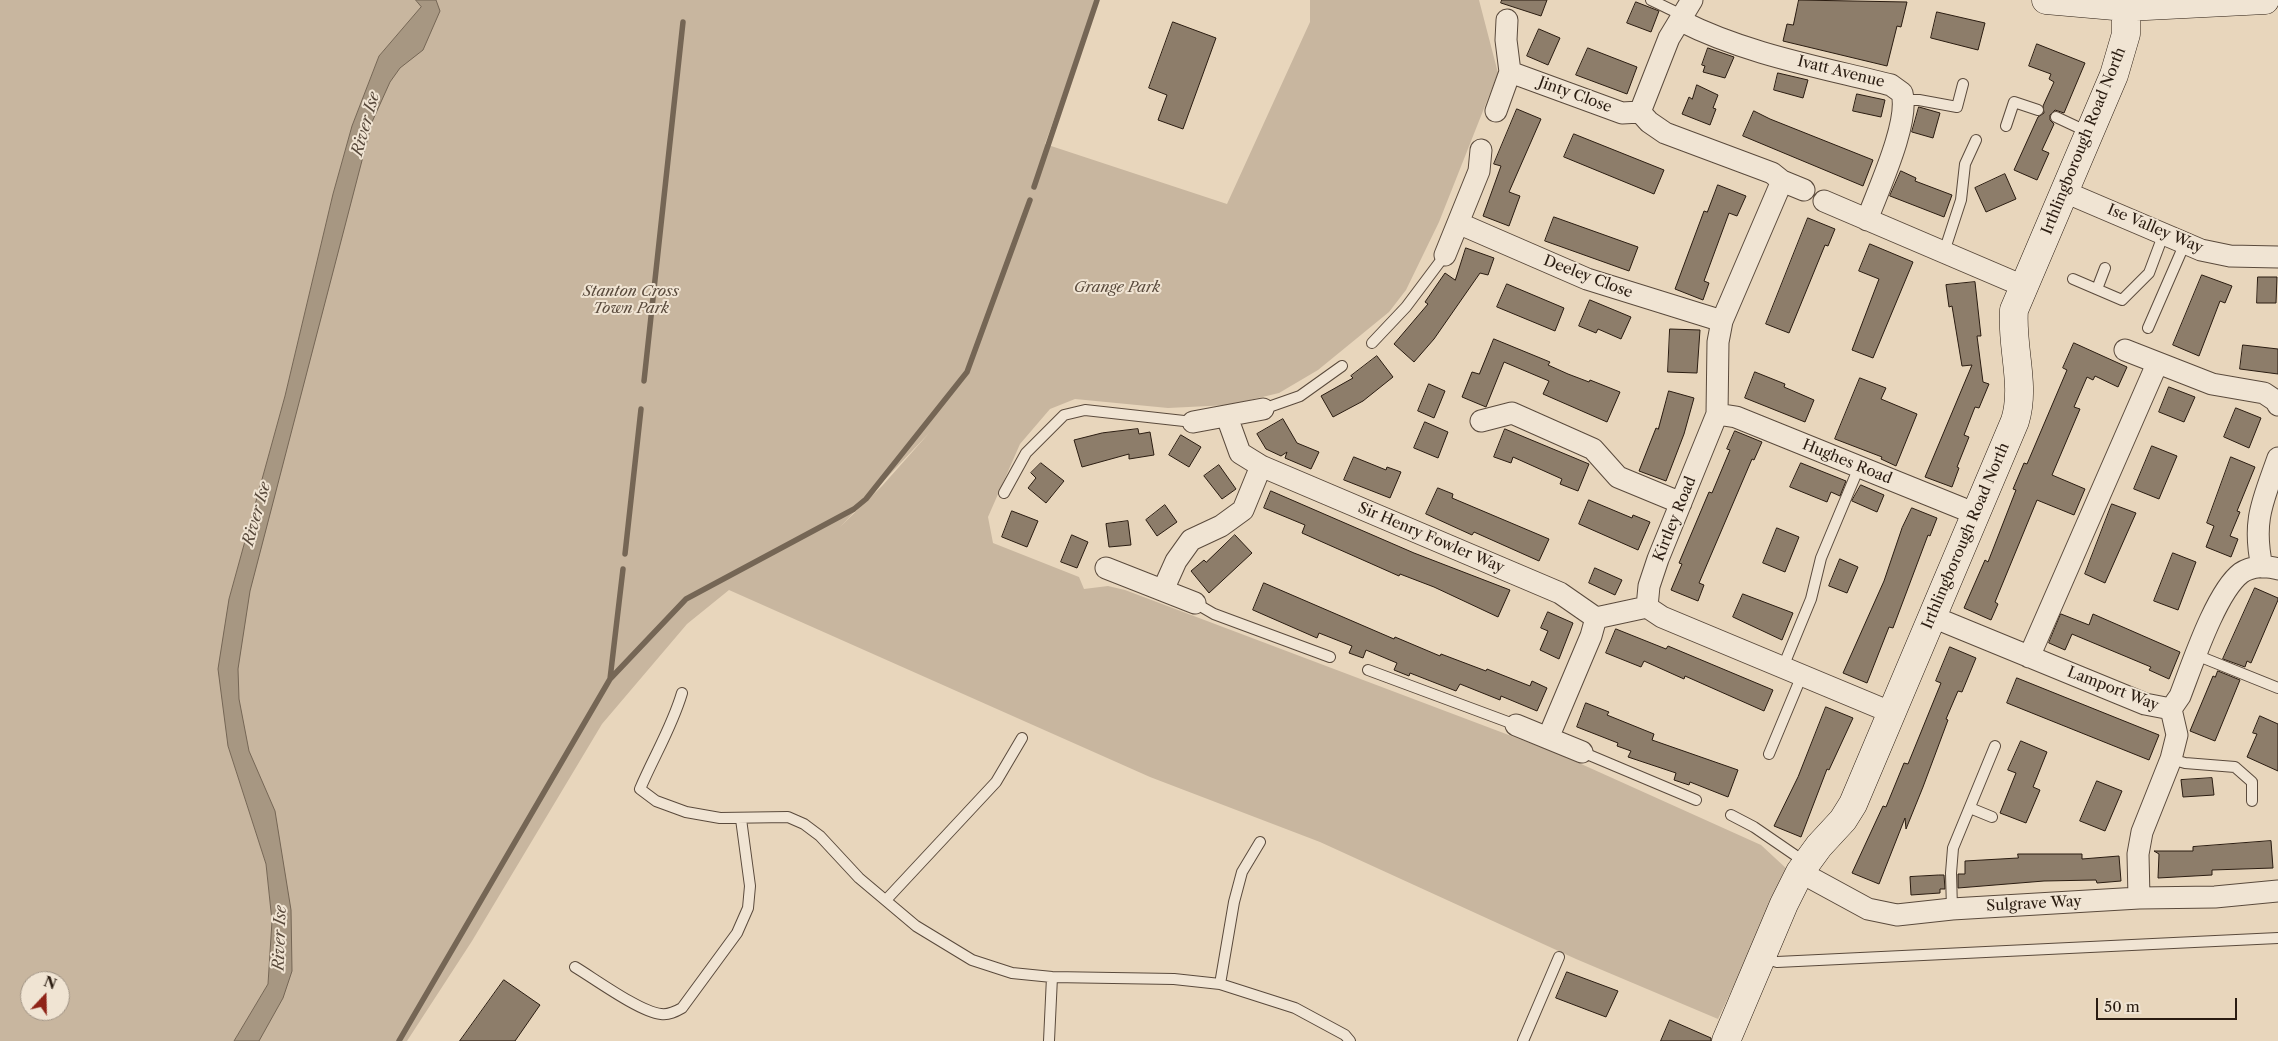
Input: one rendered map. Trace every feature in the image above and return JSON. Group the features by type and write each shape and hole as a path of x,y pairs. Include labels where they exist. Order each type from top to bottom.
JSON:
{"main road":[{"path":"2046,0 2126,7 2265,0"},
{"name":"Irthlingborough Road North","path":"1726,1041 1803,868 1843,820 1853,804 1890,712 1933,617 2019,410 2019,386 2013,328 2014,310 2122,53 2126,34 2126,7"}],"street":[{"name":"Ivatt Avenue","path":"1685,12 1709,35 1757,52 1891,85 1902,93 1904,100"},
{"path":"1685,12 1669,38 1640,112 1649,122 1664,133 1772,173 1782,181 1804,190"},
{"path":"1496,111 1510,72 1506,40 1507,20"},
{"name":"Jinty Close","path":"1510,72 1622,113 1640,112"},
{"path":"1867,220 1891,156 1904,112 1904,100"},
{"path":"1445,255 1479,171 1481,150"},
{"name":"Kirtley Road","path":"1647,607 1649,586 1717,414 1718,342 1728,302 1777,196 1782,181"},
{"name":"Ise Valley Way","path":"2065,192 2201,250 2230,256 2278,257"},
{"path":"1824,201 2023,286"},
{"name":"Deeley Close","path":"1458,223 1587,279 1722,321"},
{"path":"2125,350 2212,384 2264,393 2276,401 2278,405"},
{"path":"2029,657 2157,364"},
{"path":"1193,422 1263,409"},
{"path":"1481,421 1512,413 1593,449 1618,477 1681,503"},
{"name":"Hughes Road","path":"1717,414 1736,417 1976,514"},
{"name":"Sir Henry Fowler Way","path":"1227,417 1240,453 1261,466 1560,593 1596,618"},
{"path":"2270,568 2257,542 2258,517 2278,458"},
{"path":"1163,590 1176,561 1191,540 1221,526 1243,510 1261,466"},
{"path":"1106,568 1195,603"},
{"name":"Lamport Way","path":"1933,617 2145,704 2171,709 2180,696 2224,592 2242,573 2270,568"},
{"path":"1548,738 1591,636 1596,618 1647,607 1662,616 1890,712"},
{"path":"2139,898 2138,854 2142,832 2171,759 2177,735 2171,709"},
{"path":"1516,725 1582,752"},
{"name":"Sulgrave Way","path":"1803,868 1868,908 1897,915 1952,909 2139,898 2215,897 2278,891"}],"lane":[{"path":"1651,0 1685,12"},
{"path":"1904,100 1919,100 1957,108 1963,84"},
{"path":"2006,126 2014,102 2038,110"},
{"path":"2056,117 2088,132"},
{"path":"1944,252 1961,200 1965,164 1976,140"},
{"path":"2073,279 2122,300 2149,273 2164,233"},
{"path":"2148,328 2185,243"},
{"path":"1372,342 1406,306 1445,255"},
{"path":"2097,289 2105,268"},
{"path":"1263,409 1300,396 1342,366"},
{"path":"1004,494 1026,453 1064,415 1085,410 1193,422"},
{"path":"1769,754 1821,558 1859,466"},
{"path":"1195,603 1214,614 1330,657"},
{"path":"2196,655 2278,688"},
{"path":"1368,670 1516,725"},
{"path":"682,693 674,722 656,754 640,789 656,801 686,812 720,818 788,817 804,824 820,836 859,878 916,926 972,960 1012,973 1052,977 1174,979 1220,984 1295,1008 1344,1035 1350,1041"},
{"path":"886,900 996,782 1022,738"},
{"path":"1952,909 1950,873 1953,848 1995,746"},
{"path":"1582,752 1696,800"},
{"path":"2171,759 2185,764 2235,767 2252,782 2252,801"},
{"path":"1970,808 1992,817"},
{"path":"1731,815 1754,827 1803,868"},
{"path":"575,967 644,1008 660,1014 673,1014 682,1008 737,933 748,908 750,886 741,819"},
{"path":"1220,984 1234,902 1242,872 1260,842"},
{"path":"1762,958 1777,962 2278,938"},
{"path":"1523,1041 1559,957"},
{"path":"1049,1041 1052,977"}],"green space":[{"path":"0,0 416,0 422,7 379,56 352,126 333,194 285,396 229,599 228,746 266,864 272,921 268,984 234,1041 0,1041"},
{"name":"Stanton Cross Town Park","path":"434,0 1096,0 1045,144 1227,204 1310,22 1310,0 1479,0 1498,73 1439,222 1406,290 1389,312 1318,370 1279,393 1229,405 1168,408 1075,399 1050,409 1020,444 988,517 993,543 1079,577 1084,589 1108,586 1125,590 1559,754 1761,845 1788,870 1718,1019 1576,959 1320,842 1150,777 729,590 687,624 602,724 472,941 407,1041 238,1041 278,986 284,910 240,763 233,597 361,134","holes":["930,432 882,486 840,527"]}],"water":[{"name":"River Ise","path":"416,0 436,0 440,11 423,50 400,68 390,82 372,122 250,591 238,669 239,699 249,751 275,811 291,910 292,971 283,998 259,1041 234,1041 268,984 272,921 266,864 228,746 218,669 229,599 285,396 333,194 352,126 379,56 421,7"}],"building":[{"path":"1502,0 1547,0 1541,16 1501,3"},
{"path":"1799,0 1907,2 1901,27 1897,26 1887,66 1783,41 1787,24 1793,25"},
{"path":"1636,2 1659,11 1651,32 1627,23"},
{"path":"1937,12 1985,23 1978,50 1931,38"},
{"path":"1173,22 1216,38 1183,129 1158,120 1167,95 1149,88"},
{"path":"1539,29 1560,38 1548,65 1527,56"},
{"path":"2037,44 2085,63 2064,113 2055,110 2050,115 2050,120 2054,124 2042,150 2049,153 2037,180 2014,170 2038,117 2044,113 2043,106 2054,82 2049,79 2051,74 2029,66"},
{"path":"1588,48 1637,67 1627,94 1576,75"},
{"path":"1708,48 1734,57 1725,78 1703,72 1705,66 1702,65"},
{"path":"1778,73 1808,80 1803,98 1774,90"},
{"path":"1697,85 1718,95 1713,108 1716,109 1710,125 1682,114 1689,97 1692,99"},
{"path":"1857,94 1885,100 1881,117 1853,111"},
{"path":"1919,107 1940,113 1933,138 1912,132"},
{"path":"1517,109 1541,119 1509,192 1520,196 1509,226 1483,216 1501,166 1494,164"},
{"path":"1754,111 1873,160 1863,186 1743,136"},
{"path":"1574,134 1664,170 1654,194 1564,157"},
{"path":"1901,171 1916,178 1915,181 1952,195 1944,217 1890,196"},
{"path":"2005,174 2016,199 1986,212 1975,188"},
{"path":"1718,185 1746,196 1737,216 1729,213 1704,281 1709,283 1703,300 1675,289 1704,211 1707,212"},
{"path":"1554,217 1638,247 1629,271 1545,241"},
{"path":"1808,218 1835,229 1828,246 1825,245 1789,333 1766,324"},
{"path":"1870,244 1913,262 1873,358 1852,350 1879,279 1859,271"},
{"path":"1466,248 1494,258 1488,275 1480,273 1434,339 1414,362 1394,344 1428,304 1425,302 1445,273 1455,280"},
{"path":"2202,275 2232,286 2225,303 2220,301 2199,356 2173,345"},
{"path":"2258,277 2277,277 2276,303 2257,303"},
{"path":"1975,282 1981,336 1977,336 1983,382 1989,384 1979,408 1975,407 1964,435 1969,437 1957,467 1959,468 1952,487 1925,477 1972,365 1962,366 1952,306 1949,307 1946,285"},
{"path":"1507,284 1564,308 1555,331 1497,307"},
{"path":"1590,300 1631,317 1621,339 1598,329 1596,333 1579,326"},
{"path":"1670,329 1700,330 1697,373 1668,372"},
{"path":"1494,339 1550,362 1548,365 1568,374 1589,382 1590,380 1620,392 1607,422 1543,394 1549,381 1504,362 1486,407 1462,397 1472,372 1479,374"},
{"path":"2074,343 2127,367 2118,387 2095,376 2093,380 2087,377 2074,407 2080,409 2052,475 2085,489 2074,515 2037,500 1995,602 1998,604 1991,620 1964,608 1985,560 1988,562 2016,490 2013,489 2024,463 2027,464 2067,370 2063,368"},
{"path":"2243,345 2278,349 2278,374 2240,369"},
{"path":"1377,356 1393,377 1363,401 1333,417 1321,396 1353,378 1351,376"},
{"path":"1755,372 1785,384 1784,387 1814,400 1805,422 1745,398"},
{"path":"1860,378 1886,388 1881,399 1917,414 1896,466 1881,459 1882,457 1835,439"},
{"path":"1429,384 1445,391 1434,418 1418,411"},
{"path":"2169,387 2195,397 2184,422 2159,412"},
{"path":"1669,391 1694,398 1684,434 1666,481 1639,471 1656,428 1658,429"},
{"path":"2236,408 2261,418 2249,448 2224,437"},
{"path":"1283,419 1297,443 1319,452 1311,469 1285,458 1287,452 1281,456 1266,449 1257,434"},
{"path":"1425,422 1448,432 1438,458 1414,448"},
{"path":"1138,429 1139,434 1150,432 1154,455 1129,459 1129,454 1082,467 1074,440 1102,433"},
{"path":"1505,429 1589,464 1578,491 1560,484 1562,479 1513,457 1511,463 1494,457"},
{"path":"1735,431 1762,442 1754,460 1752,459 1699,583 1704,585 1698,601 1671,590 1682,564 1679,563 1709,492 1712,493 1730,450 1727,449"},
{"path":"1181,435 1201,447 1189,467 1169,455"},
{"path":"2152,446 2177,456 2159,499 2134,489"},
{"path":"1354,457 1386,470 1387,467 1401,472 1390,498 1344,480"},
{"path":"2231,457 2255,467 2237,511 2240,512 2230,536 2238,539 2231,557 2206,547 2214,526 2207,523"},
{"path":"1041,463 1064,481 1046,503 1028,488 1036,478 1031,473"},
{"path":"1801,463 1846,481 1840,496 1831,492 1827,502 1790,487"},
{"path":"1219,465 1236,489 1222,499 1204,476"},
{"path":"1861,485 1884,495 1877,512 1852,501"},
{"path":"1438,488 1453,494 1452,498 1549,539 1539,561 1474,532 1472,535 1426,514"},
{"path":"1271,491 1414,553 1510,590 1498,617 1434,587 1400,574 1399,576 1302,533 1305,525 1264,508"},
{"path":"1589,500 1632,518 1633,515 1650,522 1638,550 1579,524"},
{"path":"2112,504 2136,513 2105,583 2085,574"},
{"path":"1165,505 1177,522 1157,536 1146,520"},
{"path":"1912,508 1937,518 1930,536 1928,535 1893,628 1889,627 1867,683 1843,673 1884,581 1902,528"},
{"path":"1012,511 1038,521 1027,547 1002,537"},
{"path":"1128,521 1131,545 1109,547 1106,524"},
{"path":"1777,528 1799,537 1785,572 1763,563"},
{"path":"1072,535 1088,542 1077,568 1061,562"},
{"path":"1235,535 1252,553 1209,593 1191,571 1204,560 1206,562"},
{"path":"2173,553 2196,562 2178,610 2154,601"},
{"path":"1840,559 1858,567 1847,593 1829,586"},
{"path":"1595,568 1622,580 1615,595 1589,583"},
{"path":"1264,583 1394,639 1395,637 1440,656 1441,654 1486,671 1487,669 1530,686 1532,681 1547,688 1537,711 1501,696 1500,700 1460,684 1456,691 1410,673 1409,676 1394,670 1397,663 1366,650 1363,658 1349,653 1352,646 1319,633 1317,638 1253,610"},
{"path":"2255,588 2278,598 2278,600 2251,663 2247,661 2245,667 2223,659"},
{"path":"1743,594 1793,613 1782,640 1733,617"},
{"path":"1548,612 1573,623 1559,659 1540,650 1548,631 1541,628"},
{"path":"2061,614 2089,625 2093,614 2180,652 2169,679 2149,670 2151,667 2072,634 2065,650 2049,643"},
{"path":"1616,629 1666,649 1668,646 1773,690 1764,711 1685,676 1684,679 1644,661 1641,667 1606,653"},
{"path":"1950,647 1976,658 1962,692 1958,691 1906,829 1905,818 1879,884 1852,873 1883,806 1886,807 1904,763 1908,764 1941,683 1936,681"},
{"path":"2218,671 2240,680 2215,741 2190,731 2213,676 2215,677"},
{"path":"2017,678 2159,735 2149,760 2007,703"},
{"path":"1586,703 1609,712 1607,715 1654,734 1652,740 1738,770 1728,797 1690,782 1689,785 1674,780 1676,773 1628,757 1631,751 1617,746 1618,743 1577,727"},
{"path":"1826,707 1853,718 1829,770 1827,769 1801,837 1774,826 1798,777"},
{"path":"2260,716 2278,724 2278,771 2247,757 2257,734 2253,733"},
{"path":"2021,741 2047,752 2033,787 2040,790 2026,823 2000,813 2016,773 2008,770"},
{"path":"2212,778 2214,795 2183,797 2181,780"},
{"path":"2097,781 2122,791 2105,831 2080,821"},
{"path":"2271,841 2273,868 2212,870 2212,875 2158,878 2159,854 2154,851 2193,851 2193,847"},
{"path":"2018,854 2082,854 2082,859 2119,856 2121,881 2097,883 2096,880 2044,881 1958,888 1958,874 1965,874 1965,861 2018,858"},
{"path":"1944,875 1945,889 1940,889 1940,893 1911,895 1910,877"},
{"path":"1567,972 1618,991 1606,1017 1556,998"},
{"path":"504,980 540,1005 515,1041 460,1041"},
{"path":"1670,1020 1711,1038 1711,1041 1661,1041"}],"waterway":[{"path":"1034,187 1097,0"},
{"path":"644,381 683,22"},
{"path":"610,679 686,599 854,509 866,499 967,372 1030,200"},
{"path":"625,554 641,409"},
{"path":"399,1041 610,679 623,569"}],"park label":[{"name":"Grange Park","path":"1117,288"}]}
